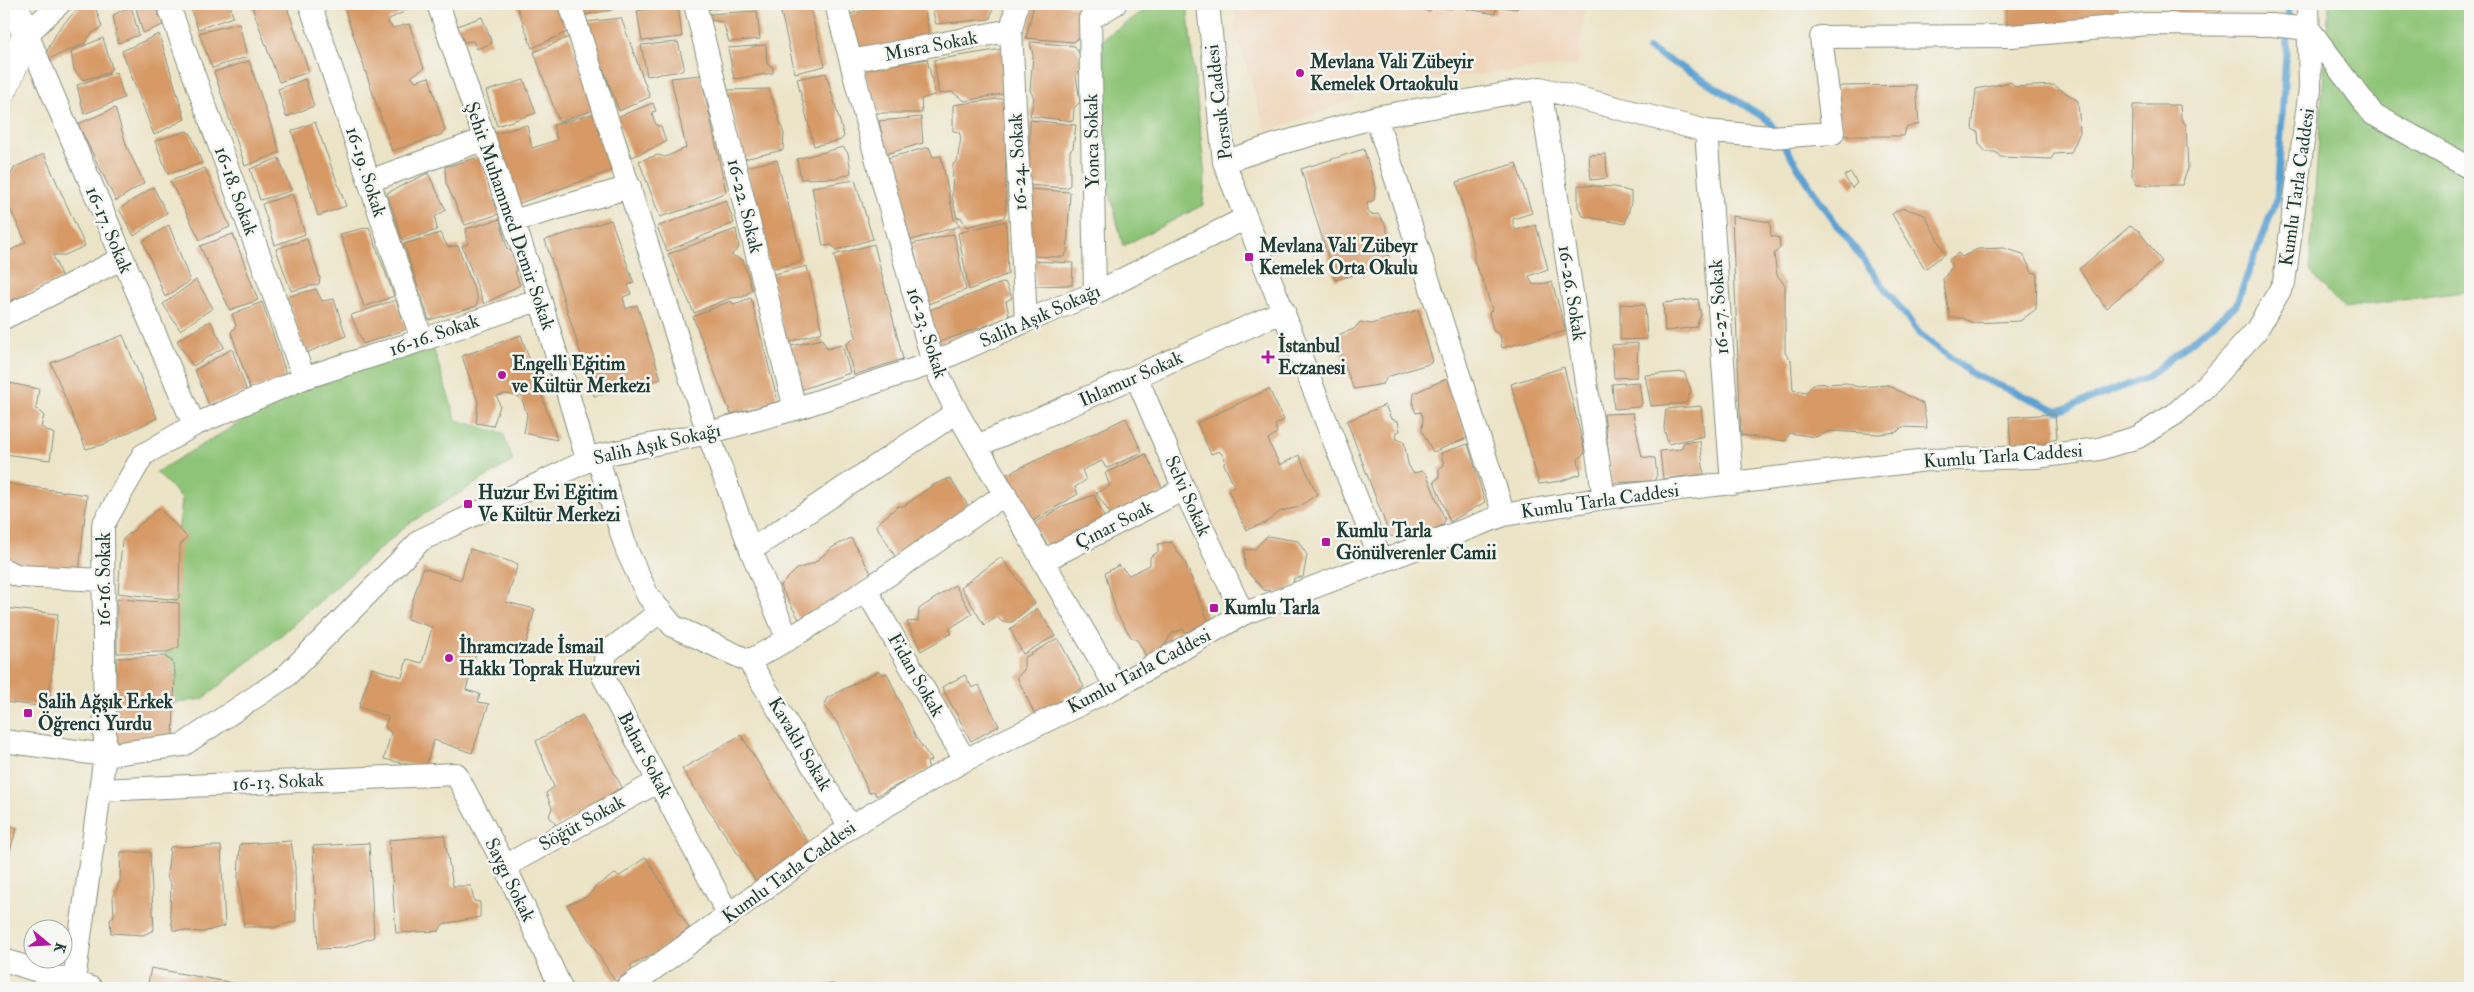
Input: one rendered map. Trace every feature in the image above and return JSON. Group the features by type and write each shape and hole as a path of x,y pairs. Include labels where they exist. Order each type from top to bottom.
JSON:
{"main road":[{"path":"4,88 27,34 13,4"}],"street":[{"path":"27,34 59,4"},
{"name":"16-18. Sokak","path":"168,4 304,378"},
{"name":"16-19. Sokak","path":"310,4 422,340"},
{"name":"Şehit Muhammed Demir Sokak","path":"438,4 540,298 592,457 627,551 648,596 673,626 750,661"},
{"path":"570,4 708,433 751,550 788,640"},
{"name":"16-22. Sokak","path":"695,4 795,409"},
{"name":"16-23. Sokak","path":"836,4 933,363 957,412 1116,687"},
{"name":"16-24. Sokak","path":"1017,4 1011,30 1026,321"},
{"name":"Yonca Sokak","path":"1095,293 1090,19 1115,4"},
{"name":"Porsuk Caddesi","path":"1208,4 1224,162 1381,560"},
{"name":"Kumlu Tarla Caddesi","path":"627,988 850,827 965,760 1116,687 1244,614 1381,560 1504,515 1604,498 1927,460 2036,457 2099,449 2138,437 2175,414 2205,387 2256,331 2284,283 2310,89 2291,27 2308,4"},
{"path":"1224,162 1278,144 1376,117 1540,88 1706,131 1770,137 1833,132 1821,37 2011,36 2148,24 2291,27 2373,114 2470,168"},
{"name":"Mısra Sokak","path":"851,61 1011,30"},
{"name":"16-17. Sokak","path":"27,34 121,259 194,425"},
{"name":"16-26. Sokak","path":"1540,88 1604,498"},
{"path":"1376,117 1504,515"},
{"name":"16-27. Sokak","path":"1706,131 1732,484"},
{"path":"369,180 484,139"},
{"path":"513,221 630,187"},
{"name":"Salih Aşık Sokağı","path":"4,741 105,755 183,745 285,678 421,540 592,457 708,433 795,409 933,363 1026,321 1095,293 1246,218"},
{"path":"4,318 121,259"},
{"name":"16-16. Sokak","path":"79,986 105,755 103,525 143,455 194,425 304,378 422,340 540,298"},
{"name":"Ihlamur Sokak","path":"977,446 1284,311"},
{"name":"Selvi Sokak","path":"1136,376 1184,489 1244,614"},
{"path":"751,550 957,412"},
{"name":"Çınar Soak","path":"1043,561 1184,489"},
{"path":"750,661 788,640 866,590 1005,494"},
{"path":"4,570 19,576 103,580"},
{"name":"Fidan Sokak","path":"866,590 965,760"},
{"name":"Bahar Sokak","path":"661,611 606,653 603,676 729,916"},
{"name":"Kavaklı Sokak","path":"750,661 850,827"},
{"name":"16-13. Sokak","path":"100,790 456,774"},
{"name":"Saygı Sokak","path":"456,774 505,866 561,988"},
{"name":"Söğüt Sokak","path":"505,866 659,781"},
{"path":"4,960 79,986"}],"shaded area":[{"name":"Mevlana Vali Zübeyir Kemelek Ortaokulu","path":"1237,4 1586,4 1577,65 1429,79 1423,60 1352,67 1354,99 1266,132 1235,28"}],"green space":[{"path":"1154,4 1187,4 1205,177 1203,205 1123,246 1107,181 1102,39"},
{"path":"2329,4 2470,4 2470,291 2343,308 2309,270"},
{"path":"432,344 456,420 503,433 513,461 408,524 280,636 203,699 160,705 182,498 156,472 285,396"}],"building":[{"path":"82,4 94,4 102,27 91,34 85,43 49,59 44,57 58,30"},
{"path":"113,4 129,4 115,9"},
{"path":"154,4 163,25 143,33 135,5"},
{"path":"189,4 230,4 233,17 198,29"},
{"path":"251,4 286,4 309,72 279,82"},
{"path":"343,4 400,4 404,12 389,19 388,23 393,28 409,24 424,68 411,77 416,81 429,77 445,130 441,135 392,151"},
{"path":"516,4 556,4 567,32 532,48"},
{"path":"581,4 615,4 612,10 583,15"},
{"path":"639,4 653,4 654,5 640,7"},
{"path":"707,4 734,4 735,6 708,9"},
{"path":"793,4 809,4 825,66 795,73 780,8"},
{"path":"854,4 873,4 873,5 855,8"},
{"path":"891,4 924,4 929,37 857,49 849,14"},
{"path":"931,4 994,4 990,19 936,24"},
{"path":"1034,4 1063,4 1083,9 1083,33 1074,42 1026,38"},
{"path":"1399,4 1432,4 1430,11"},
{"path":"1434,4 1453,4 1452,9"},
{"path":"1468,4 1518,4 1517,9 1497,6 1495,14 1467,9"},
{"path":"2007,4 2117,4 2118,21 2007,27"},
{"path":"2169,4 2222,4 2221,11 2214,14 2169,14"},
{"path":"678,5 682,37 642,41 637,11"},
{"path":"131,6 139,35 118,43 113,15"},
{"path":"757,11 760,39 729,42 723,22 709,20 709,14"},
{"path":"482,17 492,43 477,49 473,41 464,42 457,26"},
{"path":"621,18 650,97 619,111 586,22"},
{"path":"239,23 247,57 212,68 199,33"},
{"path":"4,25 9,40 4,51"},
{"path":"159,34 185,119 154,135 122,51"},
{"path":"569,37 594,104 594,110 559,122 534,52"},
{"path":"103,38 112,68 108,73 83,80 74,70 71,51"},
{"path":"678,42 684,66 682,71 647,76 641,45"},
{"path":"1030,42 1075,46 1081,57 1081,69 1076,75 1080,102 1074,108 1073,121 1030,116 1034,98 1030,90 1033,55"},
{"path":"766,45 767,64 773,67 773,73 734,79 728,48"},
{"path":"1002,49 1007,93 965,101 952,92 939,94 934,60"},
{"path":"927,59 935,92 934,95 921,99 922,113 875,113 864,69"},
{"path":"249,61 280,152 245,166 214,72"},
{"path":"116,72 124,98 84,114 77,85"},
{"path":"826,73 844,136 841,140 814,146 797,79"},
{"path":"701,75 726,192 692,207 660,217 639,161 658,155 665,157 686,148 671,78"},
{"path":"305,79 314,106 286,117 278,89"},
{"path":"524,80 536,113 497,126 486,91"},
{"path":"2011,82 2015,87 2054,85 2078,101 2080,132 2071,153 2054,154 2051,159 2000,157 1996,152 1986,152 1979,144 1978,132 1972,129 1976,89"},
{"path":"1916,85 1919,124 1906,128 1904,136 1845,136 1833,94 1841,86"},
{"path":"769,89 784,134 783,150 744,159 728,90"},
{"path":"1005,98 1006,213 1003,218 966,227 961,217 957,218 952,197 953,164 957,161 961,138 959,132 953,131 953,105"},
{"path":"653,103 656,111 652,112 654,120 657,126 661,126 666,142 632,157 617,117"},
{"path":"2133,105 2180,105 2181,118 2186,125 2188,168 2182,185 2137,185 2132,176"},
{"path":"115,108 127,147 144,183 116,201 78,124"},
{"path":"595,113 613,170 514,205 489,135 527,125 532,148 557,140 553,125"},
{"path":"921,117 923,143 886,154 879,121"},
{"path":"1030,120 1076,125 1073,148 1070,151 1070,185 1067,188 1029,185"},
{"path":"315,122 346,206 318,216 292,131"},
{"path":"186,131 191,134 202,163 168,174 155,141"},
{"path":"843,147 848,153 851,173 837,178 801,179 797,159"},
{"path":"929,147 933,157 941,156 954,219 960,226 911,240 887,158"},
{"path":"1364,149 1375,187 1374,200 1367,203 1368,210 1371,215 1378,214 1385,224 1392,248 1387,249 1389,260 1374,264 1370,270 1335,280 1301,169"},
{"path":"44,154 85,246 65,255 53,255 62,278 4,304 4,254 26,242 4,196 4,187 15,167"},
{"path":"1606,154 1607,178 1591,180 1589,155"},
{"path":"479,157 499,214 465,225 446,183 445,167"},
{"path":"279,158 291,191 260,200 250,169"},
{"path":"777,160 802,258 800,262 770,269 746,167"},
{"path":"1516,163 1532,213 1513,219 1513,225 1516,230 1536,225 1548,269 1529,276 1533,285 1552,282 1566,331 1502,348 1500,335 1493,330 1489,313 1492,310 1484,283 1474,262 1474,251 1457,182"},
{"path":"205,168 230,227 200,240 170,181"},
{"path":"428,173 446,210 435,217 437,230 403,241 387,193"},
{"path":"1851,173 1857,183 1852,188 1844,176"},
{"path":"855,180 873,239 836,250 832,245 823,246 812,187"},
{"path":"1578,185 1615,187 1631,192 1631,203 1625,224 1583,216 1578,207"},
{"path":"153,187 167,213 134,236 119,209"},
{"path":"1029,189 1070,192 1067,252 1064,257 1030,256"},
{"path":"292,194 305,234 275,245 262,204"},
{"path":"726,200 734,223 667,251 657,227"},
{"path":"1903,208 1925,215 1945,254 1925,269 1892,214"},
{"path":"1732,216 1770,222 1771,236 1779,238 1780,248 1774,254 1777,275 1785,285 1785,353 1791,360 1793,390 1807,392 1813,384 1847,383 1858,387 1888,385 1923,404 1927,428 1902,427 1897,432 1879,434 1831,431 1815,437 1790,433 1785,441 1741,435"},
{"path":"500,219 507,249 512,252 517,265 515,272 520,285 484,304 462,246 468,244 466,229"},
{"path":"611,220 634,283 628,285 631,294 623,297 626,309 637,305 661,379 594,396 545,240"},
{"path":"1006,221 1008,274 969,290 958,233"},
{"path":"169,225 190,281 165,297 143,241"},
{"path":"2130,226 2139,231 2162,262 2106,308 2079,269"},
{"path":"369,227 394,296 364,307 340,234"},
{"path":"736,229 739,248 731,255 743,260 752,290 743,297 730,298 694,313 668,254"},
{"path":"440,233 448,247 458,246 477,297 477,306 429,320 404,244"},
{"path":"233,234 258,300 230,310 200,246"},
{"path":"954,234 966,290 928,304 912,244"},
{"path":"307,239 320,278 319,284 291,291 276,249"},
{"path":"874,244 903,359 854,375 846,344 856,337 834,255"},
{"path":"2003,248 2023,254 2032,272 2037,273 2036,309 2020,321 1973,323 1963,318 1950,318 1943,279 1952,267 1949,260 1958,253 1962,257 1978,249"},
{"path":"1034,261 1073,263 1072,285 1035,286"},
{"path":"807,266 822,332 786,343 771,275"},
{"path":"196,280 213,308 180,330 163,304"},
{"path":"1005,282 1012,298 1006,301 1009,315 1004,319 936,343 924,312"},
{"path":"316,289 322,301 334,299 346,336 306,353 287,297"},
{"path":"751,298 778,402 731,414 693,317 730,301 734,304"},
{"path":"1698,299 1701,315 1696,327 1665,331 1663,303"},
{"path":"396,300 406,327 404,330 363,344 351,315"},
{"path":"262,302 285,370 284,379 250,389 231,332 236,326 232,314"},
{"path":"1620,304 1645,305 1647,339 1620,340"},
{"path":"1418,310 1432,358 1431,363 1387,377 1383,384 1354,389 1342,359 1338,335 1354,329 1360,322 1371,324"},
{"path":"210,321 224,347 193,366 177,341"},
{"path":"123,335 157,418 105,444 86,449 51,363"},
{"name":"Engelli Eğitim ve Kültür Merkezi","path":"521,335 557,440 524,433 527,415 523,402 518,396 506,394 497,396 500,406 493,426 476,423 478,402 462,356"},
{"path":"822,339 827,349 842,345 850,373 800,390 787,347"},
{"path":"1638,343 1637,377 1614,378 1612,345"},
{"path":"232,349 247,392 209,405 195,370"},
{"path":"1564,367 1585,453 1578,459 1581,474 1561,481 1539,484 1511,384"},
{"path":"1684,372 1691,390 1686,403 1651,406 1645,375"},
{"path":"1448,378 1467,438 1433,452 1422,431 1423,418 1421,412 1416,413 1413,406 1414,393"},
{"path":"4,382 39,389 36,408 44,416 41,427 54,434 50,460 4,454"},
{"path":"1639,382 1642,403 1640,407 1614,409 1612,384"},
{"path":"1269,389 1284,420 1275,425 1277,433 1268,439 1271,447 1280,465 1299,455 1317,494 1299,507 1281,511 1265,523 1246,530 1228,490 1234,486 1224,464 1225,458 1219,451 1211,454 1197,423"},
{"path":"1385,405 1391,419 1398,421 1400,431 1396,433 1397,439 1404,442 1408,464 1413,473 1423,471 1427,475 1445,520 1443,525 1408,540 1390,536 1347,421"},
{"path":"1701,406 1704,436 1668,444 1664,428 1666,409"},
{"path":"1633,413 1642,457 1655,458 1657,475 1654,481 1612,483 1604,414"},
{"path":"2055,414 2057,439 2034,445 2033,454 2011,451 2009,417"},
{"path":"1126,418 1142,452 1110,467 1106,468 1102,461 1082,470 1086,480 1075,487 1078,494 1033,521 1005,475"},
{"path":"1700,441 1704,474 1663,479 1660,451 1681,449 1684,442"},
{"path":"1468,444 1485,502 1450,522 1434,481 1439,478 1439,469 1444,465 1441,453"},
{"path":"1146,454 1164,492 1125,512 1117,510 1112,516 1096,493 1110,486 1105,473"},
{"path":"950,478 969,507 896,558 876,525 898,506 904,506 933,485"},
{"path":"4,483 87,495 79,573 4,563"},
{"path":"1094,495 1105,519 1048,548 1033,524 1063,506"},
{"path":"159,508 187,537 180,545 179,597 177,600 118,593 122,540"},
{"path":"1267,536 1298,541 1307,555 1303,577 1294,578 1293,586 1283,593 1264,590 1245,569 1244,550 1255,549"},
{"path":"851,538 872,575 829,605 799,619 780,586 797,569 814,563 833,547"},
{"path":"1171,542 1185,562 1210,625 1188,636 1183,629 1172,633 1159,654 1148,660 1138,641 1131,637 1117,614 1105,573 1119,565 1129,575 1140,570 1150,565 1150,557 1158,552 1158,544"},
{"name":"İhramcızade İsmail Hakkı Toprak Huzurevi","path":"470,549 518,564 506,602 535,609 523,656 478,646 466,690 480,694 478,702 489,704 472,753 434,740 425,768 384,759 391,733 385,726 388,717 359,707 372,668 402,677 407,659 422,663 432,627 407,619 423,568 461,580"},
{"path":"1001,557 1035,603 1012,622 1002,622 997,617 984,625 961,587"},
{"path":"955,585 972,614 949,629 952,633 921,651 907,622 918,621 919,609"},
{"path":"117,599 179,603 179,647 168,652 117,653"},
{"path":"4,608 58,614 48,707 4,702"},
{"path":"1037,608 1055,636 1023,654 1010,629"},
{"path":"1058,638 1084,687 1035,715 1017,677 1024,670 1024,658"},
{"path":"164,656 172,661 175,672 173,735 167,746 112,746 117,658"},
{"path":"879,671 882,675 887,673 916,738 932,760 927,762 929,769 876,796 874,791 869,793 839,725 824,706 827,698"},
{"path":"965,675 972,688 979,685 999,726 971,741 942,687"},
{"path":"582,715 622,787 557,826 549,816 552,808 546,793 554,787 536,741"},
{"path":"741,735 810,846 759,886 682,769"},
{"path":"4,824 17,828 4,868"},
{"path":"444,835 453,886 471,886 474,901 480,902 480,917 443,924 439,931 396,933 389,840"},
{"path":"291,841 295,867 296,921 275,927 244,927 238,877 240,844"},
{"path":"369,843 374,937 343,948 318,949 313,846"},
{"path":"221,846 225,926 203,932 173,930 170,913 171,885 167,877 170,847"},
{"path":"121,852 150,852 154,930 143,935 111,933 110,920 114,916 113,897 120,881"},
{"path":"646,857 689,928 656,953 631,965 631,970 615,981 567,905 588,896 596,886 615,874 620,876"},
{"path":"151,968 255,987 255,988 147,988"},
{"path":"834,984 834,988 804,988 804,987"}],"waterway":[{"path":"1649,49 1694,74 1768,120 1825,209 1919,333 1972,374 2059,411 2148,377 2236,305 2277,198 2289,4"}],"place":[{"name":"Mevlana Vali Zübeyir Kemelek Ortaokulu","path":"1300,73"},
{"name":"Mevlana Vali Zübeyr Kemelek Orta Okulu","path":"1249,257"},
{"name":"İstanbul Eczanesi","path":"1268,357"},
{"name":"Engelli Eğitim ve Kültür Merkezi","path":"502,375"},
{"name":"Huzur Evi Eğitim Ve Kültür Merkezi","path":"468,504"},
{"name":"Kumlu Tarla Gönülverenler Camii","path":"1326,542"},
{"name":"Kumlu Tarla","path":"1214,608"},
{"name":"İhramcızade İsmail Hakkı Toprak Huzurevi","path":"449,658"},
{"name":"Salih Ağşık Erkek Öğrenci Yurdu","path":"28,713"}]}
